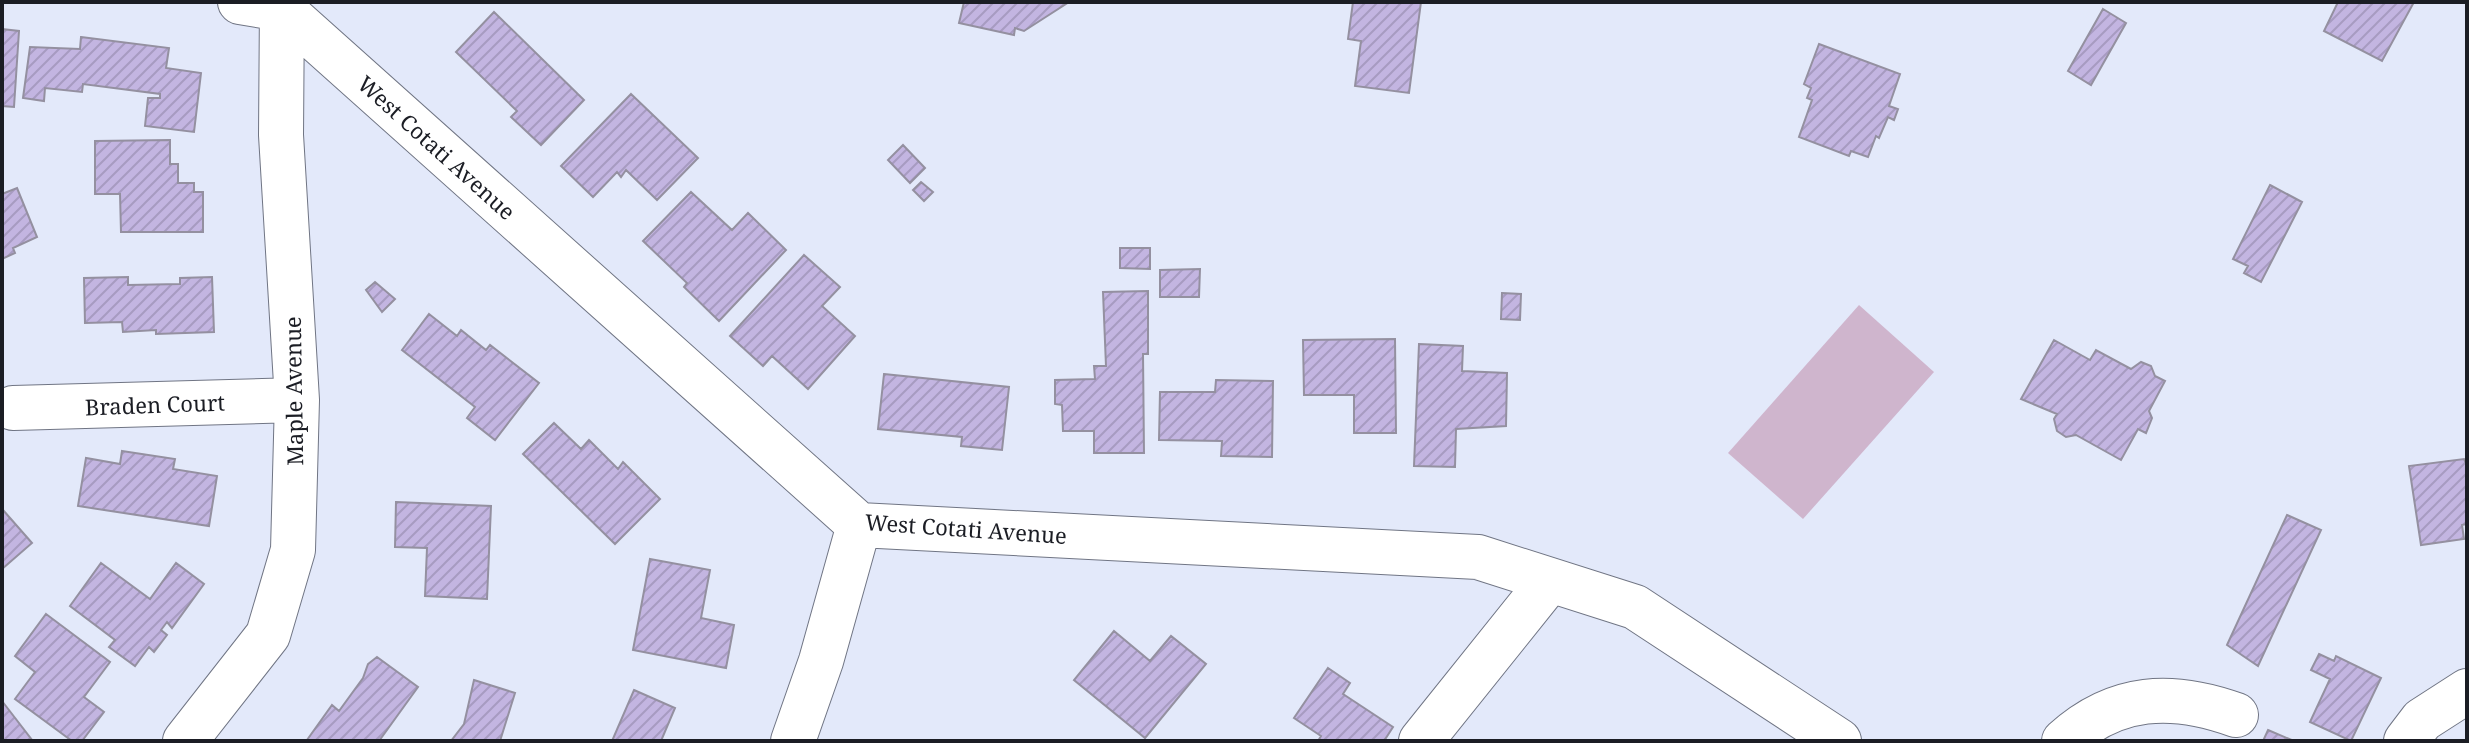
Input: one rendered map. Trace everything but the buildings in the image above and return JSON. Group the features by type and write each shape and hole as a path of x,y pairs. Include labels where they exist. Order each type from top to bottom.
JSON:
{"street":[{"path":"240,2 287,4"},
{"name":"Maple Avenue","path":"185,741 268,635 293,550 297,400 281,135 287,4"},
{"name":"West Cotati Avenue","path":"287,4 859,525 1478,557 1635,607 1839,741"},
{"name":"Braden Court","path":"13,408 297,400"},
{"path":"793,741 821,661 859,525"},
{"path":"1421,741 1550,580"},
{"path":"2406,741 2422,720 2467,691"},
{"path":"2064,741 2088,720 2127,702 2199,702 2236,715"}],"shaded area":[{"path":"1859,305 1934,372 1803,519 1728,453"}]}
